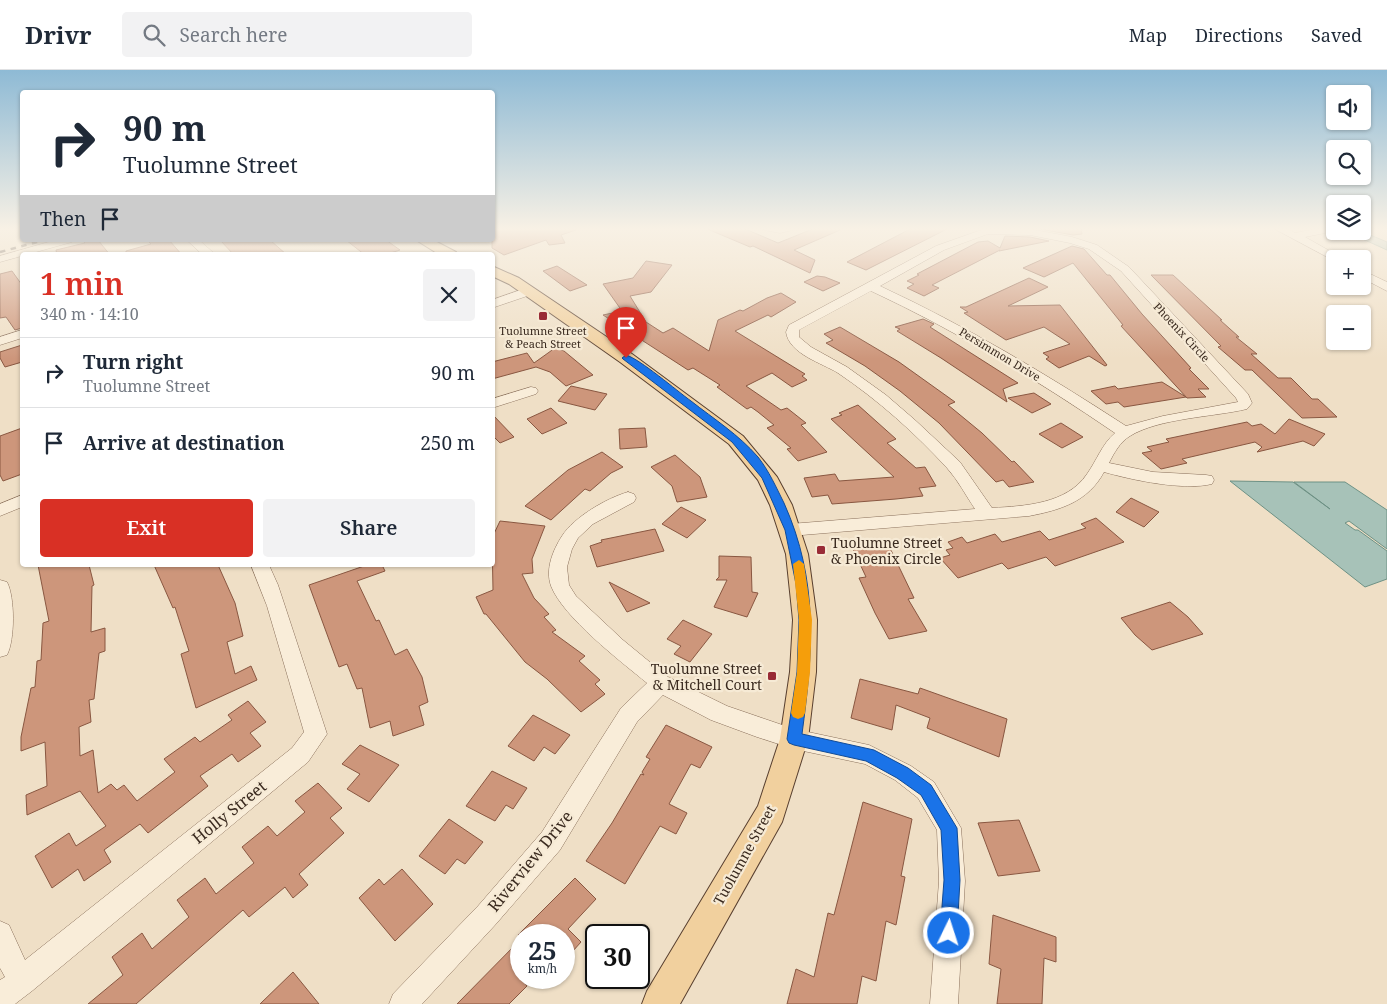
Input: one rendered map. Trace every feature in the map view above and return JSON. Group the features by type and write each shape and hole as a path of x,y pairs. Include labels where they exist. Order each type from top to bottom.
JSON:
{"main road":[{"name":"Tuolumne Street","path":"495,272 529,291 626,358 736,440 755,460 767,477 790,530 799,564 806,620 804,672 794,739 771,812 660,1004"}],"street":[{"name":"Phoenix Circle","path":"897,272 794,328 792,332 793,338 806,350 842,370 881,398 910,423 954,466 987,514"},
{"name":"Phoenix Circle","path":"1124,432 1160,421 1242,406 1245,403 1243,396 1127,272"},
{"path":"1371,278 1387,287"},
{"name":"Persimmon Drive","path":"871,286 923,310 973,337 1124,432"},
{"path":"495,303 529,291"},
{"path":"0,341 20,335"},
{"path":"495,403 531,391"},
{"path":"790,530 987,514 1045,507 1066,500 1081,492 1091,482 1101,466 1105,454 1124,432"},
{"path":"1101,466 1162,480 1206,480"},
{"path":"628,498 587,520 572,534 563,548 558,567 560,584 569,601 616,646 661,683 719,713 794,739 869,755 903,773 926,790 949,828 952,880 944,1004"},
{"path":"0,510 20,502"},
{"name":"Holly Street","path":"0,998 300,755 316,734 270,585 261,567"},
{"path":"0,587 3,612 0,649"},
{"name":"Riverview Drive","path":"403,1004 487,915 551,841 629,716 661,683"},
{"path":"0,934 7,954 22,981"}],"shaded area":[{"path":"1230,481 1293,482 1330,509 1294,482 1345,482 1387,510 1387,549 1349,521 1345,523 1387,551 1387,579 1365,587"}],"building":[{"path":"12,272 20,282 20,329 15,330 6,317 0,318 0,274"},
{"path":"544,272 566,272 587,285 570,291"},
{"path":"638,272 667,272 651,292 630,296 646,322 663,333 673,328 709,351 718,320 740,310 743,311 781,293 796,302 771,317 768,315 735,331 805,374 802,376 807,380 792,387 772,373 746,386 781,410 787,408 806,423 801,425 827,452 798,461 787,449 791,448 767,428 774,425 758,412 751,407 747,409 717,387 720,385 693,368 688,370 603,315 622,311 603,284 633,278"},
{"path":"922,272 958,272 932,285 939,288 924,296 907,288 914,284 907,281 919,275 917,274"},
{"path":"1031,272 1055,272 1044,277"},
{"path":"1080,272 1104,272 1110,275 1191,368 1189,369 1209,389 1198,389 1206,397 1187,398 1121,326 1123,325"},
{"path":"1151,275 1173,275 1239,337 1236,337 1257,354 1251,354 1278,378 1291,378 1312,399 1318,399 1337,417 1302,418 1252,370 1245,370 1218,347 1221,346"},
{"path":"817,276 840,283 823,291 804,282"},
{"path":"1029,278 1048,287 1008,306 1060,305 1107,365 1105,366 1089,356 1059,368 1046,359 1049,357 1043,353 1070,344 1044,327 1006,340 964,313 968,312 960,307 966,307"},
{"path":"923,319 934,324 930,327 1018,383 1003,389 1007,402 897,331 900,329 895,327"},
{"path":"840,327 899,362 955,402 948,405 982,433 1012,462 1014,461 1034,482 1009,487 1003,480 996,482 939,423 900,391 865,366 826,343 833,340 824,334"},
{"path":"20,346 20,363 5,367 0,358 0,352"},
{"path":"555,348 564,351 593,375 566,386 550,372 536,367 495,378 495,361 527,353 534,363"},
{"path":"1162,382 1186,397 1124,407 1118,402 1106,404 1091,391 1115,386 1118,389"},
{"path":"571,386 607,394 595,410 558,401"},
{"path":"1034,393 1051,404 1032,413 1008,398"},
{"path":"858,405 896,439 887,443 916,468 925,467 936,486 919,488 923,496 896,499 832,504 828,495 812,497 804,478 835,474 839,481 894,477 831,419 842,415 839,413"},
{"path":"551,408 567,423 542,434 527,419"},
{"path":"495,417 514,437 500,443 495,438"},
{"path":"1289,419 1325,434 1314,446 1303,441 1257,452 1262,447 1255,442 1182,459 1187,463 1161,469 1142,453 1152,451 1147,447 1169,442 1166,439 1247,422 1252,426 1261,424 1275,434"},
{"path":"1061,423 1083,437 1062,448 1039,434"},
{"path":"645,428 647,447 620,449 619,429"},
{"path":"20,429 20,475 3,481 0,475 0,436"},
{"path":"602,452 623,467 611,473 590,491 585,489 551,520 525,506 568,470"},
{"path":"675,455 700,477 707,497 677,502 672,486 651,467"},
{"path":"1131,498 1159,512 1144,527 1116,512"},
{"path":"681,507 706,520 687,538 662,524"},
{"path":"1096,518 1124,542 1055,566 1046,557 1008,569 1002,563 958,578 940,558 950,555 946,550 953,548 948,542 962,537 967,543 995,534 1002,542 1040,531 1049,540 1086,528 1081,524"},
{"path":"500,521 545,526 532,559 533,573 522,574 534,598 549,614 544,617 556,630 552,632 585,656 579,661 600,680 595,684 605,694 581,712 547,679 525,662 486,614 484,614 476,597 493,590 495,532"},
{"path":"655,529 664,551 597,567 590,546 602,542 601,540"},
{"path":"888,544 914,598 908,599 927,631 889,639 859,578 866,577 853,549"},
{"path":"719,556 751,557 752,592 758,593 747,617 714,607 727,580 716,580 719,577"},
{"path":"38,567 90,567 94,585 92,586 91,632 105,628 105,651 99,653 94,699 89,700 91,722 79,727 80,756 93,750 98,793 111,784 117,790 124,785 137,801 175,772 164,759 195,737 200,742 232,720 228,715 248,701 266,722 250,733 261,746 238,762 232,754 200,776 208,786 148,833 140,824 104,850 111,862 84,881 78,869 52,888 35,856 69,833 76,846 106,826 80,791 27,815 26,795 47,786 45,742 21,751 21,737 31,688 35,687 37,661 41,660 43,623 49,621"},
{"path":"155,567 219,567 235,603 243,636 227,642 235,674 251,666 257,680 196,708 181,654 189,651 175,607 173,608"},
{"path":"361,567 383,567 385,571 357,581 376,621 379,620 395,655 407,649 422,677 428,702 419,706 424,725 393,736 390,721 370,728 362,688 357,689 347,664 339,667 309,585"},
{"path":"609,582 650,603 627,612"},
{"path":"1170,602 1188,617 1203,634 1152,650 1135,635 1121,618"},
{"path":"683,620 712,634 690,662 674,654 681,646 667,639"},
{"path":"860,679 918,694 920,688 1007,719 999,757 927,728 930,718 896,705 892,730 851,718"},
{"path":"533,715 570,735 555,754 544,747 534,761 508,746"},
{"path":"666,725 712,747 700,768 691,764 669,804 687,813 676,834 660,826 625,884 586,861 612,823 641,774 644,775 642,772 650,759 646,757"},
{"path":"360,745 399,765 369,802 347,789 360,774 342,764"},
{"path":"492,771 527,788 513,809 506,805 495,821 466,806"},
{"path":"318,783 342,808 330,818 344,833 299,874 308,885 293,898 285,887 249,917 243,910 136,1004 88,1004 123,975 112,957 142,933 152,949 189,917 177,900 205,878 216,894 254,863 242,847 268,826 277,836 305,812 295,801"},
{"path":"863,802 912,819 901,876 905,877 896,925 886,921 876,981 862,976 857,1004 787,1004 796,969 814,977 828,913 834,915"},
{"path":"449,819 483,842 465,864 457,859 445,874 419,856"},
{"path":"1019,820 1040,871 998,876 978,823"},
{"path":"402,869 433,904 395,941 359,898 379,879 384,885"},
{"path":"575,878 596,899 573,924 529,924"},
{"path":"993,915 1056,937 1056,962 1044,958 1042,1004 997,1004 1001,969 989,964"},
{"path":"575,936 581,942 575,949"},
{"path":"510,950 510,989 524,989 509,1004 457,1004"},
{"path":"293,972 319,1004 260,1004"}],"slow traffic":[{"path":"798,713 804,672 806,620 799,564"}],"place":[{"name":"Tuolumne Street & Peach Street","path":"543,316"},
{"name":"Tuolumne Street & Phoenix Circle","path":"821,550"},
{"name":"Tuolumne Street & Mitchell Court","path":"772,676"}],"route":[{"path":"626,358 716,423 755,460 767,477 781,505 797,554 806,620 804,672 794,739 869,755 903,773 926,790 949,828 952,880 949,933"}]}
